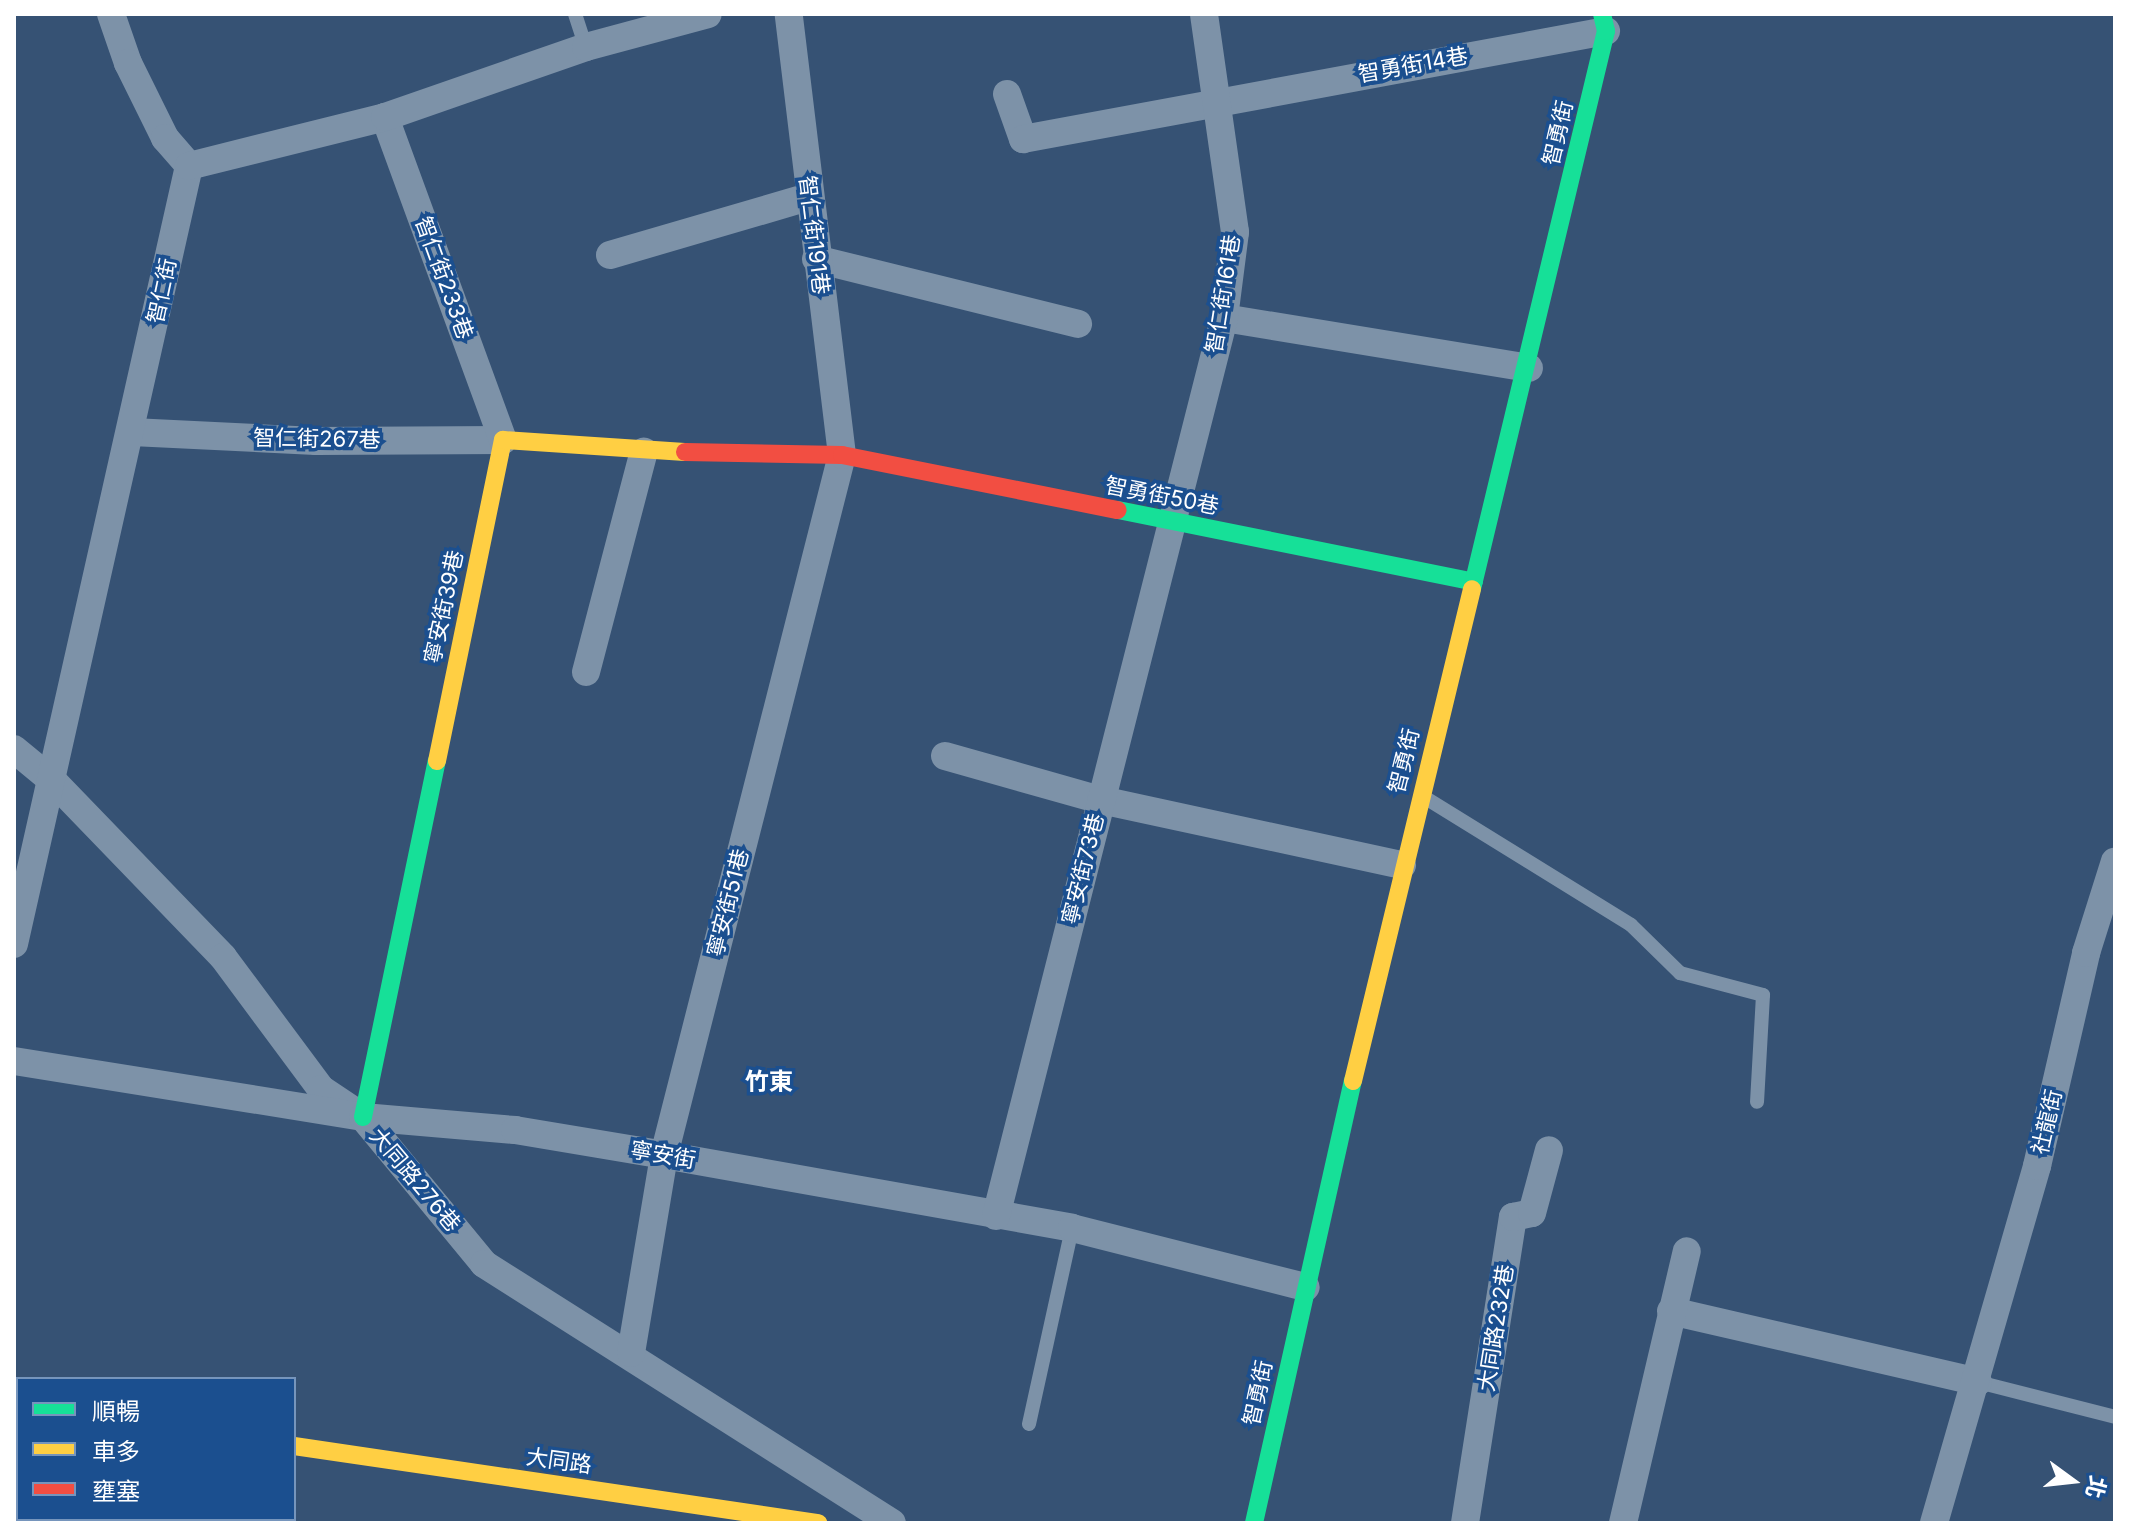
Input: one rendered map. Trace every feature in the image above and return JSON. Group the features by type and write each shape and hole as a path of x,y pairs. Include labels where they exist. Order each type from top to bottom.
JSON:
{"street":[{"path":"111,14 128,63 165,138 189,166 385,117 586,47 692,17"},
{"name":"智仁街191巷","path":"789,14 808,197 842,455"},
{"name":"智仁街161巷","path":"1172,523 1224,318 1235,232 1220,100 1204,14"},
{"name":"智勇街14巷","path":"1007,94 1023,139 1604,22"},
{"name":"智勇街","path":"1254,1523 1402,865 1529,368 1604,22"},
{"name":"智仁街233巷","path":"385,117 503,440"},
{"name":"智仁街","path":"14,944 54,782 189,166"},
{"path":"610,255 808,197"},
{"path":"816,259 1078,324"},
{"path":"1224,318 1529,368"},
{"name":"智仁街267巷","path":"132,432 316,441 503,440"},
{"path":"503,440 644,451 842,455"},
{"name":"寧安街39巷","path":"363,1117 503,440"},
{"path":"586,672 644,451"},
{"name":"智勇街50巷","path":"842,455 1474,582"},
{"name":"寧安街51巷","path":"631,1353 664,1155 842,455"},
{"name":"寧安街73巷","path":"996,1216 1172,523"},
{"name":"大同路276巷","path":"14,749 54,782 223,957 321,1089 363,1117 484,1264 631,1353 892,1523"},
{"path":"945,756 1101,800 1402,865"},
{"name":"社龍街","path":"1934,1523 1978,1382 2037,1166 2086,953 2115,861"},
{"name":"寧安街","path":"14,1061 363,1117 515,1130 664,1155 1072,1228 1306,1287"},
{"name":"大同路232巷","path":"1465,1523 1513,1217 1532,1213 1549,1150"},
{"path":"1623,1523 1687,1251"},
{"path":"1671,1311 1978,1382"},
{"name":"大同路","path":"296,1446 818,1523"}],"lane":[{"path":"575,14 586,47"},
{"path":"1420,795 1631,925 1680,973 1763,995 1757,1102"},
{"path":"1029,1424 1072,1228"},
{"path":"1978,1382 2115,1417"}],"traffic: fast":[{"path":"1472,589 1606,31 1602,14"},
{"path":"1118,510 1474,582"},
{"path":"363,1117 437,761"},
{"path":"1254,1523 1353,1081"}],"traffic: slow":[{"path":"437,761 503,440 685,452"},
{"path":"1353,1081 1472,589"},
{"path":"296,1446 818,1523"}],"traffic: jam":[{"path":"685,452 842,455 1118,510"}],"district":[{"name":"竹東","path":"769,1082"}]}
